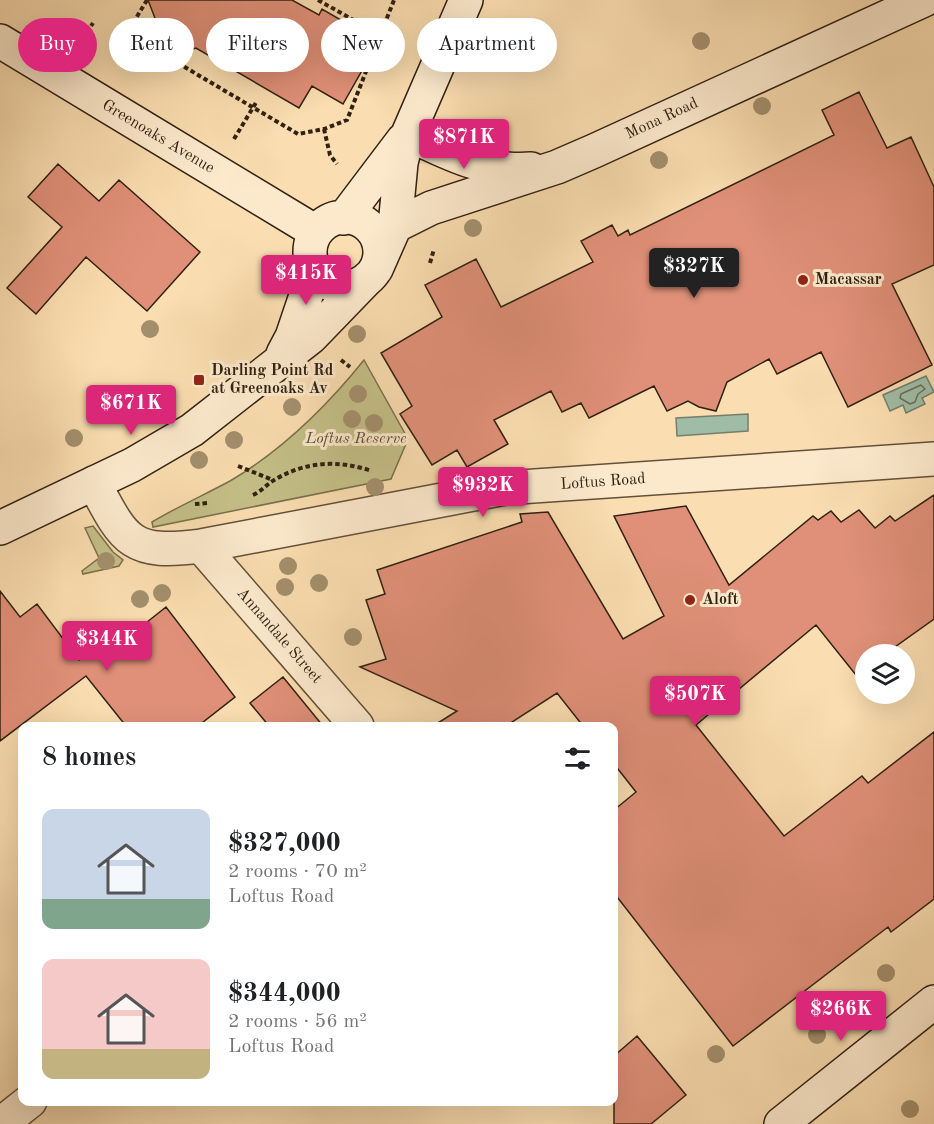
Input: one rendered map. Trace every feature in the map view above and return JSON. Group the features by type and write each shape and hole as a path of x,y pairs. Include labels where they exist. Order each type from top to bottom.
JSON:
{"street":[{"path":"0,528 94,483 192,430 275,365 339,310 372,274 395,226 401,163 408,134 466,0"},
{"name":"Mona Road","path":"395,226 431,208 557,167 924,0"},
{"name":"Greenoaks Avenue","path":"0,41 330,225"},
{"path":"408,134 461,158 499,168 521,170 557,167"},
{"path":"330,225 358,220 373,231 380,249 372,274 347,287 336,286 320,277 310,251 330,225 408,134"},
{"path":"275,365 292,337 315,269"},
{"name":"Loftus Road","path":"94,483 115,523 128,539 153,548 201,546 505,488 934,459"},
{"name":"Annandale Street","path":"201,546 354,722"},
{"path":"781,1124 934,1002"},
{"path":"1,1124 24,1106"}],"path":[{"path":"147,0 128,33 298,134 324,129 347,120 366,72"},
{"path":"318,0 350,18"},
{"path":"387,18 394,0"},
{"path":"232,142 257,101"},
{"path":"324,129 327,144"},
{"path":"250,496 273,480 302,467 337,462 372,471"},
{"path":"238,465 273,480"},
{"path":"195,504 214,502"}],"green space":[{"name":"Loftus Reserve","path":"364,360 408,439 391,479 153,527 152,522 230,481 285,442 319,411"},
{"path":"93,526 113,552 123,560 119,566 83,574 82,571 99,558 85,528"}],"water":[{"path":"926,376 934,392 922,398 925,404 906,413 903,405 890,411 883,395"},
{"path":"748,414 748,431 677,436 676,418"}],"building":[{"path":"148,0 292,0 319,15 322,9 338,18 321,18 321,72 361,72 343,104 312,86 299,108 237,72 309,72 309,18 206,18 206,54 194,49 194,18 155,18"},
{"path":"859,92 887,148 911,137 934,187 934,265 892,284 932,365 848,407 821,352 777,374 769,359 727,382 716,411 699,407 688,401 667,411 654,386 589,418 581,403 562,412 551,391 494,420 508,444 467,467 457,450 432,465 400,414 412,406 381,353 442,317 425,285 476,259 501,307 593,262 581,241 612,225 618,236 628,230 630,235 834,135 822,110"},
{"path":"58,164 99,201 119,180 200,252 147,311 86,257 36,314 7,288 62,227 28,197"},
{"path":"934,495 934,619 899,644 855,644 855,674 816,625 696,725 784,836 862,776 868,783 934,732 934,899 891,932 888,927 733,1046 618,898 618,807 636,792 618,769 618,722 580,722 557,693 512,722 439,722 457,711 360,667 386,659 366,600 385,594 377,570 522,522 520,514 548,512 623,639 664,616 614,516 686,506 729,585 813,516 818,520 831,511 841,522 859,510 875,528 890,516 895,521"},
{"path":"0,591 20,617 37,604 79,660 125,625 132,634 166,607 235,697 203,722 123,722 86,676 25,722 18,722 18,727 0,741"},
{"path":"283,677 320,722 266,722 250,703"},
{"path":"637,1036 686,1095 651,1124 614,1124 614,1106 618,1106 618,1053"}],"place":[{"name":"Macassar","path":"803,280"},
{"name":"Darling Point Rd at Greenoaks Av","path":"199,380"},
{"name":"Aloft","path":"690,600"}]}
